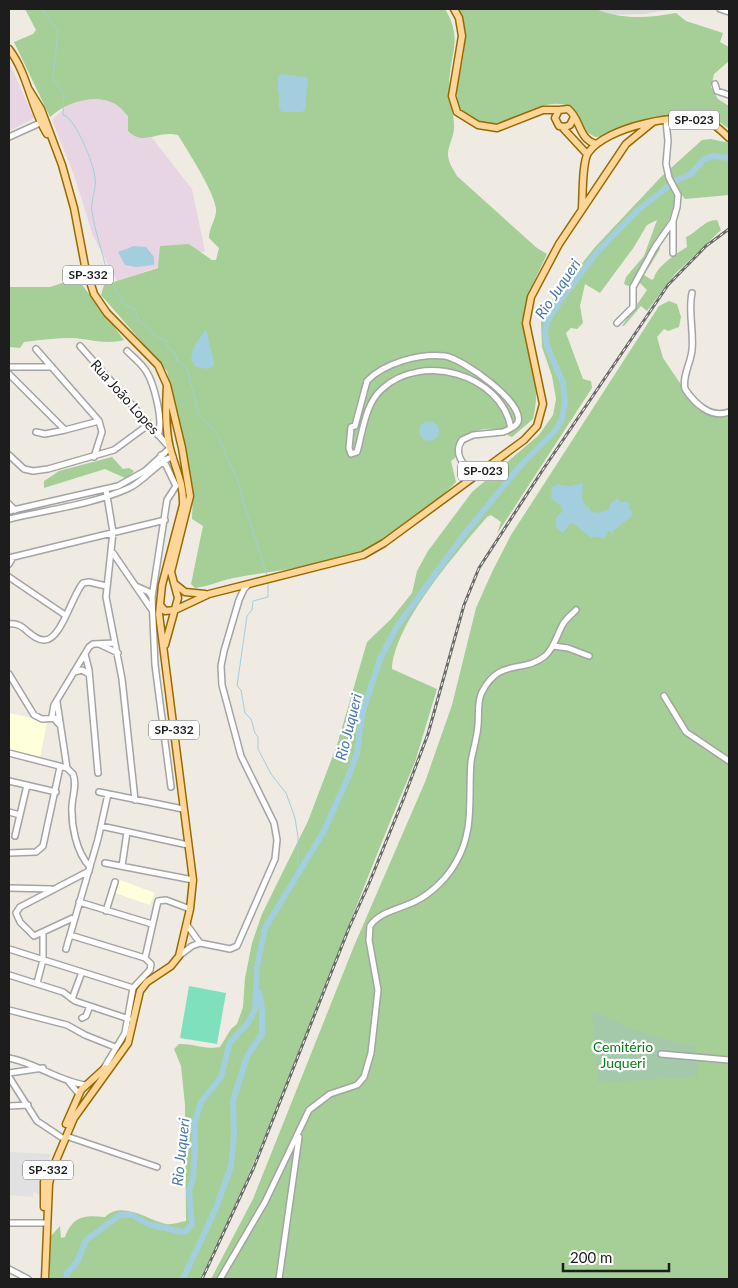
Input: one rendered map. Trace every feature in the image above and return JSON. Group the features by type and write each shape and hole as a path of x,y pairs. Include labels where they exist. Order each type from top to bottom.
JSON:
{"main road":[{"path":"454,9 462,36 452,96 457,112 465,119 478,125 497,128 543,110 568,109 584,136 596,144"},
{"name":"SP-332","path":"9,50 41,109 68,187 82,252 94,294 107,313 158,366 167,385 182,448 190,496 171,572 178,592 164,651"},
{"name":"SP-332","path":"28,88 40,122 52,142"},
{"path":"559,110 555,118 587,154"},
{"path":"562,127 570,125 574,117"},
{"name":"SP-023","path":"582,208 587,154 596,144 621,131 653,122 695,120 710,123 729,138"},
{"name":"SP-023","path":"175,610 209,594 363,556 384,543 524,440 540,420 543,397 528,336 528,306 549,260 582,208 630,140 653,122"},
{"path":"621,131 630,140"},
{"path":"585,181 598,186"},
{"name":"SP-332","path":"45,1251 49,1184 63,1137 106,1072 127,1047 140,991 147,982 171,966 178,956 190,909 193,880 159,604 183,505 182,485 170,448 167,385"},
{"path":"170,448 176,443 182,448"},
{"name":"SP-023","path":"174,584 184,592 209,594"},
{"path":"169,627 180,610 192,601"},
{"path":"159,604 165,611 175,610"},
{"name":"SP-332","path":"45,1279 45,1177 79,1094 85,1085 104,1068 130,1037"},
{"path":"79,1094 84,1098 92,1095 91,1087 85,1085"}],"street":[{"path":"720,9 729,12"},
{"path":"715,84 717,91 729,95"},
{"path":"666,121 668,141 666,164 669,178 678,198 673,222 673,253"},
{"path":"9,137 40,122"},
{"path":"617,323 633,307 633,287 655,247 673,222"},
{"path":"692,293 690,306 692,348 684,382 685,389 710,412 720,415 729,412"},
{"name":"Rua João Lopes","path":"80,346 170,448"},
{"path":"36,348 99,421 102,432 94,457"},
{"path":"127,351 146,371 151,382 160,418 158,435"},
{"path":"475,476 458,456 458,449 462,440 473,435 503,432 511,428 517,424 518,420 514,406 470,367 446,357 420,357 391,366 367,382 355,426 351,427 349,450 353,454 357,452 368,412 376,395 394,380 420,371 443,370 483,387 499,400 506,410 511,428"},
{"path":"9,367 52,367"},
{"path":"9,374 66,430"},
{"path":"36,432 45,434 99,421"},
{"path":"9,455 24,469 33,471 94,457 114,450 148,425"},
{"path":"9,504 12,511 107,493 133,480 170,448"},
{"path":"161,455 171,473 176,489 167,500 152,597 156,665 171,787"},
{"path":"9,519 135,485 164,461 173,457"},
{"path":"152,472 159,470 171,473"},
{"path":"107,493 114,532 113,553 106,586 108,610 118,653 134,771 135,800"},
{"path":"9,564 11,558 165,520"},
{"path":"113,553 153,611"},
{"path":"9,577 66,615"},
{"path":"9,624 18,624 39,639 46,640 56,634 83,583 89,582 106,586"},
{"path":"178,956 185,950 200,943 230,949 238,946 275,859 277,840 274,823 242,756 222,685 221,666 224,651 242,592 249,584"},
{"path":"144,598 148,591 155,586"},
{"path":"138,587 148,591 152,597"},
{"path":"144,598 152,597"},
{"path":"278,1279 296,1158 295,1148 299,1131 313,1106 330,1094 357,1085 364,1077 366,1070 372,1042 378,990 369,940 370,926 382,915 417,901 450,873 464,846 469,828 472,762 478,727 480,696 483,689 503,669 536,662 553,646 563,624 576,610"},
{"path":"9,853 28,853 41,849 64,768 56,720 56,701 91,645 116,643"},
{"path":"99,644 118,653"},
{"path":"553,646 568,648 589,656"},
{"path":"84,657 88,673 98,773"},
{"path":"74,672 79,670 88,673"},
{"path":"9,674 34,715 39,718 56,720"},
{"path":"664,696 686,732 729,761"},
{"path":"46,718 55,711"},
{"path":"9,753 64,768 75,778 72,811 79,850 89,869"},
{"path":"9,781 56,792"},
{"path":"16,836 27,785"},
{"path":"99,792 183,809"},
{"path":"66,948 101,826 108,794"},
{"path":"9,812 20,815"},
{"path":"101,826 188,845"},
{"path":"122,866 128,832"},
{"path":"105,863 193,880"},
{"path":"75,917 32,936 20,922 16,912 20,907 89,869"},
{"path":"106,911 115,882"},
{"path":"9,888 53,889"},
{"path":"38,888 40,896"},
{"path":"144,958 160,900 190,909"},
{"path":"79,902 152,924"},
{"path":"187,925 200,943"},
{"path":"36,983 43,960 42,933"},
{"path":"70,935 144,958 151,964 150,970 133,988 125,1033 104,1068"},
{"path":"9,949 133,988"},
{"path":"72,999 82,972"},
{"path":"9,975 66,994 72,999 90,1006 129,1018"},
{"path":"82,1018 86,1016 90,1006"},
{"path":"9,1010 67,1024 85,1035 115,1047"},
{"path":"661,1054 729,1060"},
{"path":"9,1058 33,1064 66,1079 85,1085"},
{"path":"25,1071 33,1064"},
{"path":"9,1073 43,1068"},
{"path":"9,1077 37,1121 63,1137 157,1166"},
{"path":"66,1079 79,1094"},
{"path":"9,1106 28,1105"},
{"path":"220,1279 259,1215 286,1158 295,1148"},
{"path":"286,1158 291,1156 296,1158"},
{"path":"9,1223 44,1223"},
{"path":"9,1269 28,1279"}],"shaded area":[{"path":"596,9 667,10 645,14 610,15"},
{"path":"9,62 34,118 9,131"},
{"path":"120,97 192,189 205,251 117,281 93,236 74,175 52,120 70,103 82,98"},
{"path":"9,713 47,721 40,759 9,752"},
{"path":"120,880 155,893 150,905 115,893"},
{"path":"9,1152 51,1154 42,1174 42,1196 33,1191 33,1197 9,1195"}],"green space":[{"path":"25,9 445,9 451,20 455,39 449,87 454,125 448,151 450,163 457,176 537,248 547,254 531,288 524,315 525,337 536,392 533,419 512,437 496,429 485,429 459,438 455,448 455,458 451,461 456,482 413,519 367,549 321,563 233,578 195,588 191,584 203,526 192,519 193,488 167,371 101,295 104,285 158,268 160,246 189,244 212,260 216,260 219,248 209,238 216,212 215,205 201,174 178,135 170,134 145,138 134,136 128,131 128,116 117,105 105,100 89,99 80,101 56,112 50,117 14,42 33,34 36,30"},
{"path":"459,9 596,9 615,15 635,17 676,13 686,21 723,33 720,42 729,47 729,61 714,74 711,87 718,99 729,106 729,129 711,116 692,115 636,123 606,136 595,137 587,132 572,107 559,104 534,109 498,123 473,120 465,115 458,101 457,92 465,39 463,21"},
{"path":"711,139 729,143 729,195 685,199 677,189 674,192 674,211 657,240 660,249 644,275 652,280 663,265 687,247 686,237 705,224 717,220 721,230 675,274 647,311 641,306 624,326 622,326 647,290 639,282 628,286 624,284 626,277 644,256 657,220 647,225 634,247 600,293 585,284 580,306 583,323 577,329 571,328 566,333 583,379 591,381 592,388 497,534 501,522 491,515 487,517 444,569 415,610 403,631 395,651 392,669 437,689 415,762 258,1152 200,1279 50,1279 50,1237 60,1226 61,1238 65,1237 76,1220 92,1216 105,1217 119,1210 135,1213 166,1224 186,1221 185,1105 181,1066 174,1049 179,1044 210,1048 220,1047 231,1029 237,1024 243,1007 245,978 252,943 262,914 308,821 337,745 367,642 391,619 412,593 417,571 428,551 472,492 539,435 553,415 556,399 552,376 542,347 541,322 549,304 596,246 661,177 702,140"},
{"path":"77,278 124,340 104,342 60,338 24,342 20,348 9,347 9,287 50,287"},
{"path":"669,301 677,304 681,317 679,327 668,331 664,329 657,337 663,358 684,389 706,412 714,417 729,414 729,1279 211,1279 253,1199 354,946 425,782 452,705 476,608 492,572 511,535 659,306"},
{"path":"112,457 123,469 129,468 134,471 127,479 105,469 44,488 44,481 59,471"},
{"path":"189,986 226,993 217,1044 180,1038"},
{"name":"Cemitério Juqueri","path":"592,1011 634,1030 695,1047 698,1076 598,1083"}],"water":[{"path":"282,74 306,77 308,79 305,110 302,112 282,112 279,109 279,94 282,93 278,93 278,77"},
{"path":"134,246 146,247 154,257 154,265 136,267 125,265 118,252"},
{"path":"206,329 214,362 214,365 208,369 196,367 191,359 193,348"},
{"path":"429,421 436,424 439,431 436,438 429,441 422,438 419,431 422,424"},
{"path":"583,483 582,497 586,507 589,507 591,511 597,513 608,510 611,503 618,498 620,502 628,502 630,505 629,508 633,514 612,533 608,531 604,539 598,537 591,538 573,523 563,533 556,528 556,517 563,511 561,506 551,498 552,487 558,484 569,486"}],"waterway":[{"path":"42,9 58,31 53,79 64,94 63,115 68,118 78,132 88,152 94,171 95,186 92,212 106,268 124,305 135,309 139,322 147,326 155,336 167,341 168,347 175,353 177,360 187,368 199,414 217,434 238,481 267,575"},
{"name":"Rio Juqueri","path":"67,1279 67,1273 77,1262 86,1240 120,1215 132,1215 148,1224 182,1232 186,1231 192,1224 189,1190 193,1179 194,1124 201,1102 221,1077 230,1042 247,1024 255,1010 257,967 265,928 324,831 349,775 357,753 362,714 380,659 396,628 462,537 520,466 555,431 562,419 565,402 563,383 547,346 545,331 547,322 560,301 597,252 638,210 675,181 691,174 704,159 713,156 729,158"},
{"path":"268,584 268,597 253,601 252,610 247,616 237,686 241,690 245,713 251,719 258,737 258,749 271,774 286,793 295,818 298,837 298,871"},
{"path":"183,1279 216,1208 231,1166 234,1135 233,1101 247,1056 262,1034 262,1008 259,992"}],"railway":[{"path":"202,1279 254,1167 349,928 403,800 428,734 464,605 479,568 668,285 706,246 729,229"}]}
